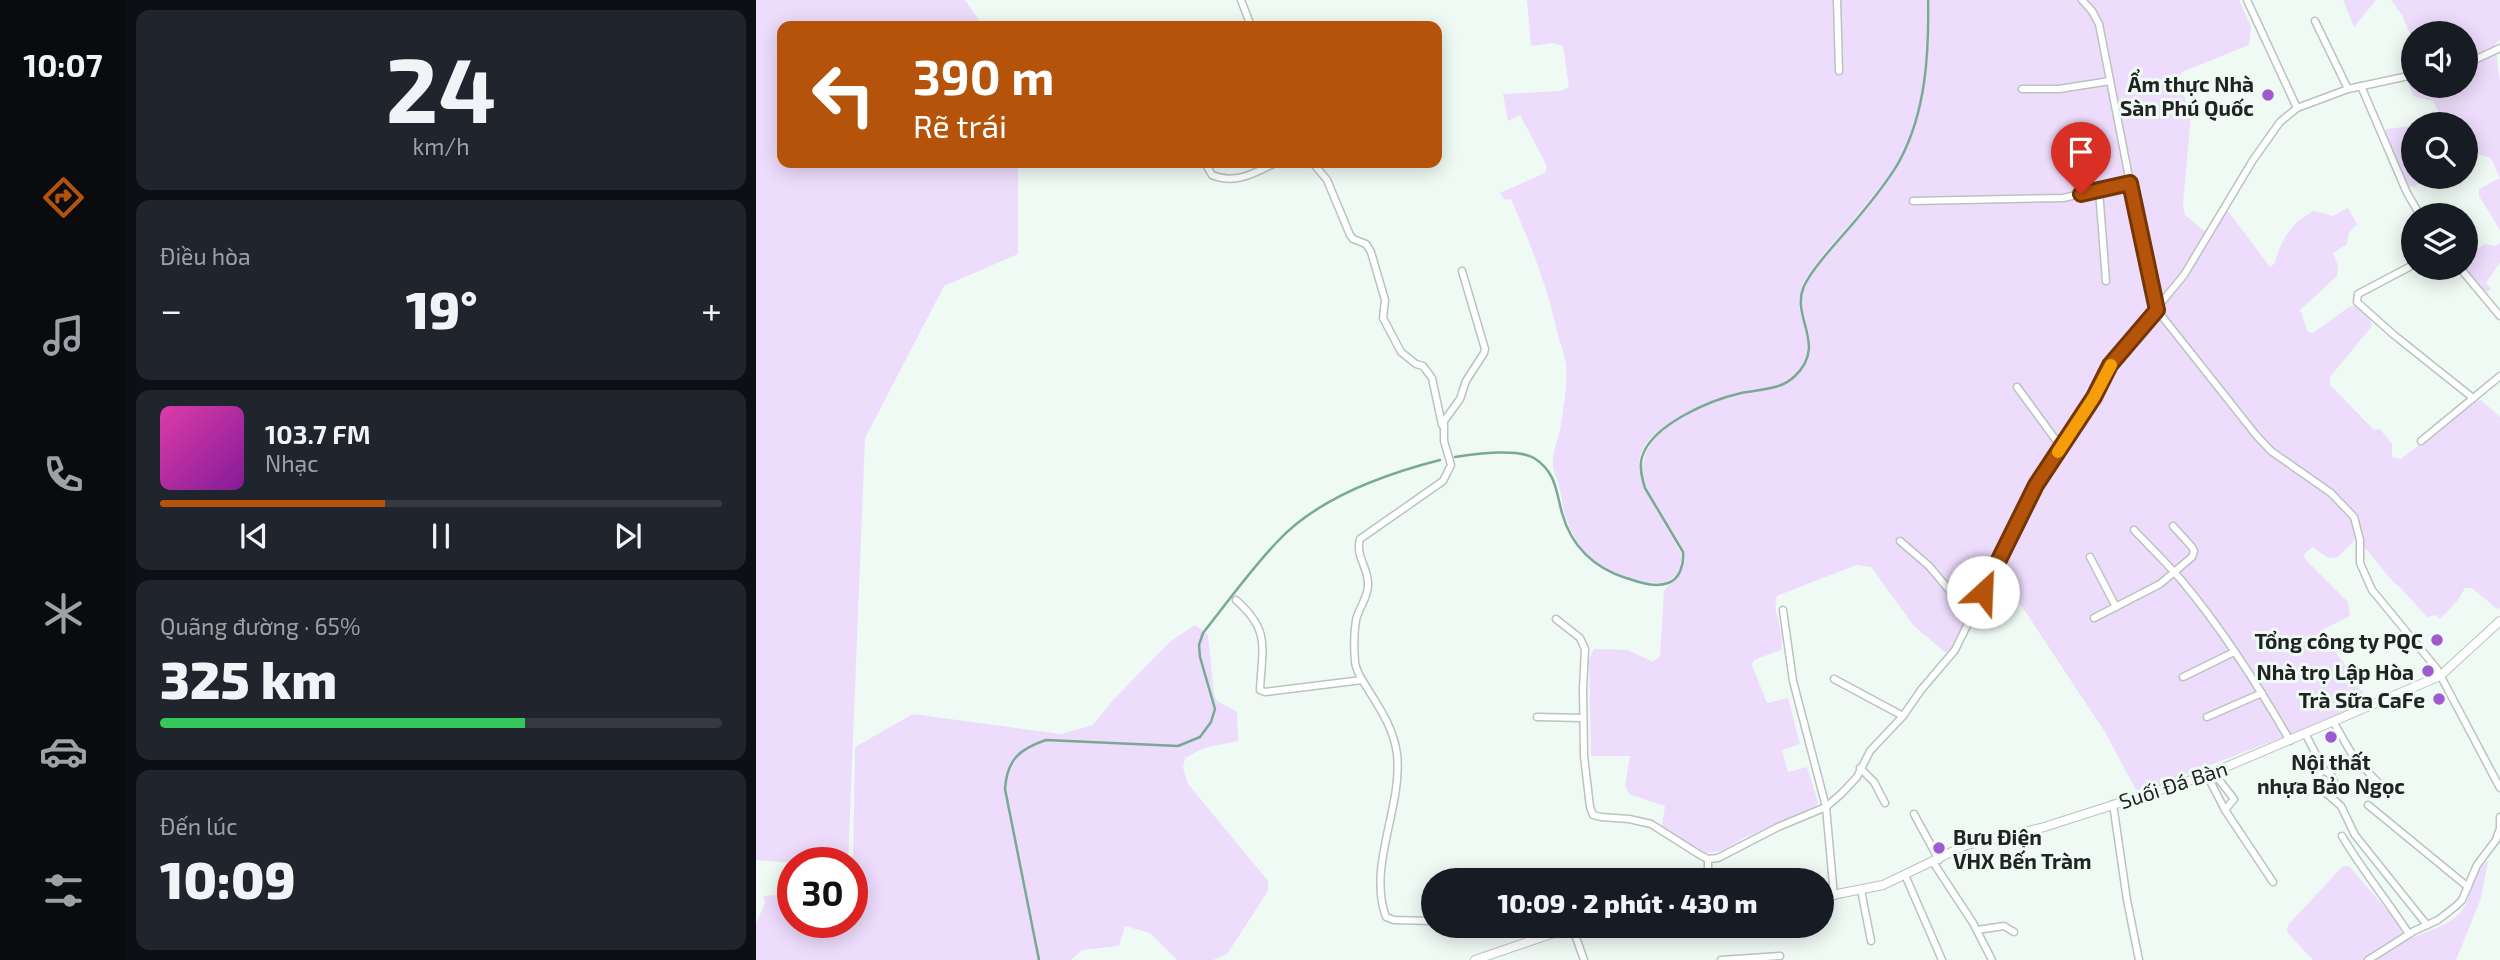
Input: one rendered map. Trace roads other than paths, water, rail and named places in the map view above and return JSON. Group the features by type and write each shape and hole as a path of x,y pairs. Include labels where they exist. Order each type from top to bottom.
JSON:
{"street":[{"path":"1241,0 1249,21"},
{"path":"1837,0 1839,71"},
{"path":"2082,0 2099,24 2157,310 2271,451 2331,493 2347,508 2359,530 2360,563 2372,590 2437,669 2500,788"},
{"path":"2247,0 2297,108"},
{"path":"2315,21 2348,89"},
{"path":"2478,58 2500,48"},
{"path":"1556,619 1583,642 1584,756 1593,815 1651,824 1708,859 1724,856 1778,827 1826,807 1857,777 1870,751 1903,716 1955,650 2036,485 2094,397 2110,365 2185,275 2280,122 2297,108 2348,89 2401,78"},
{"path":"2022,89 2059,89 2110,80"},
{"path":"2361,86 2413,203"},
{"path":"1208,168 1212,175 1233,180 1265,168"},
{"path":"1318,168 1327,180 1350,235 1366,244 1371,251 1385,300 1383,318 1401,352 1423,366 1432,378 1451,465 1443,481 1360,539 1357,549 1369,582 1366,599 1356,618 1355,663 1362,680 1389,724 1397,753 1397,793 1387,834 1381,882 1382,908 1386,917 1394,920 1421,921"},
{"path":"1913,201 2063,198 2130,183"},
{"path":"2099,190 2106,281"},
{"path":"1443,429 1444,421 1460,399 1466,381 1485,353 1483,336 1462,271"},
{"path":"2401,271 2358,294 2357,302 2473,398"},
{"path":"2470,280 2500,316"},
{"path":"2421,441 2500,376"},
{"path":"2017,387 2061,447"},
{"path":"2094,618 2160,584 2192,557 2194,551 2173,526"},
{"path":"2134,530 2206,610 2262,693 2290,741"},
{"path":"1900,541 1929,566 1951,592 1976,607"},
{"path":"2090,557 2116,607"},
{"path":"1236,600 1251,614 1262,632 1260,690 1265,692 1362,680"},
{"path":"1783,610 1793,681 1826,807 1831,868"},
{"name":"Suối Đá Bàn","path":"1834,896 1884,885 1966,845 2041,828 2210,774 2290,741 2440,676 2500,621"},
{"path":"2183,677 2234,652"},
{"path":"1834,679 1903,716"},
{"path":"2207,717 2262,693"},
{"path":"1537,717 1583,718"},
{"path":"2333,723 2353,756 2384,789"},
{"path":"2306,734 2324,770 2331,775 2335,784 2326,793"},
{"path":"1860,768 1874,782 1885,803"},
{"path":"2324,770 2318,778 2326,793 2341,806 2356,835 2427,925"},
{"path":"2210,774 2234,799 2225,810"},
{"path":"2210,774 2225,810 2273,882"},
{"path":"2113,804 2138,960"},
{"path":"2368,805 2468,887"},
{"path":"1914,814 1936,861 1992,960"},
{"path":"2368,960 2456,906 2477,865 2496,840 2500,817"},
{"path":"2342,836 2362,869 2389,902 2409,934"},
{"path":"1708,859 1708,868"},
{"path":"1905,875 1942,960"},
{"path":"1861,890 1871,941"},
{"path":"1977,930 2004,926 2014,932"},
{"path":"1475,960 1537,938"},
{"path":"1574,938 1584,960"},
{"path":"1721,960 1780,956"}],"waterway":[{"path":"1455,457 1507,452 1534,458 1551,476 1571,536 1594,562 1614,574 1647,584 1663,584 1676,578 1682,566 1683,552 1645,488 1641,469 1642,457 1657,434 1684,415 1729,396 1783,384 1795,376 1804,364 1809,342 1801,309 1804,286 1891,175 1909,141 1924,82 1928,0"},
{"path":"1039,960 1005,789 1008,770 1016,757 1028,747 1046,740 1178,746 1200,737 1211,722 1215,709 1199,645 1203,633 1258,563 1294,526 1332,501 1375,481 1440,460"}],"place":[{"name":"Ẩm thực Nhà Sàn Phú Quốc","path":"2268,95"},
{"name":"Tổng công ty PQC","path":"2437,640"},
{"name":"Nhà trọ Lập Hòa","path":"2428,671"},
{"name":"Trà Sữa CaFe","path":"2439,699"},
{"name":"Nội thất nhựa Bảo Ngọc","path":"2331,737"},
{"name":"Bưu Điện VHX Bến Tràm","path":"1939,848"}]}
